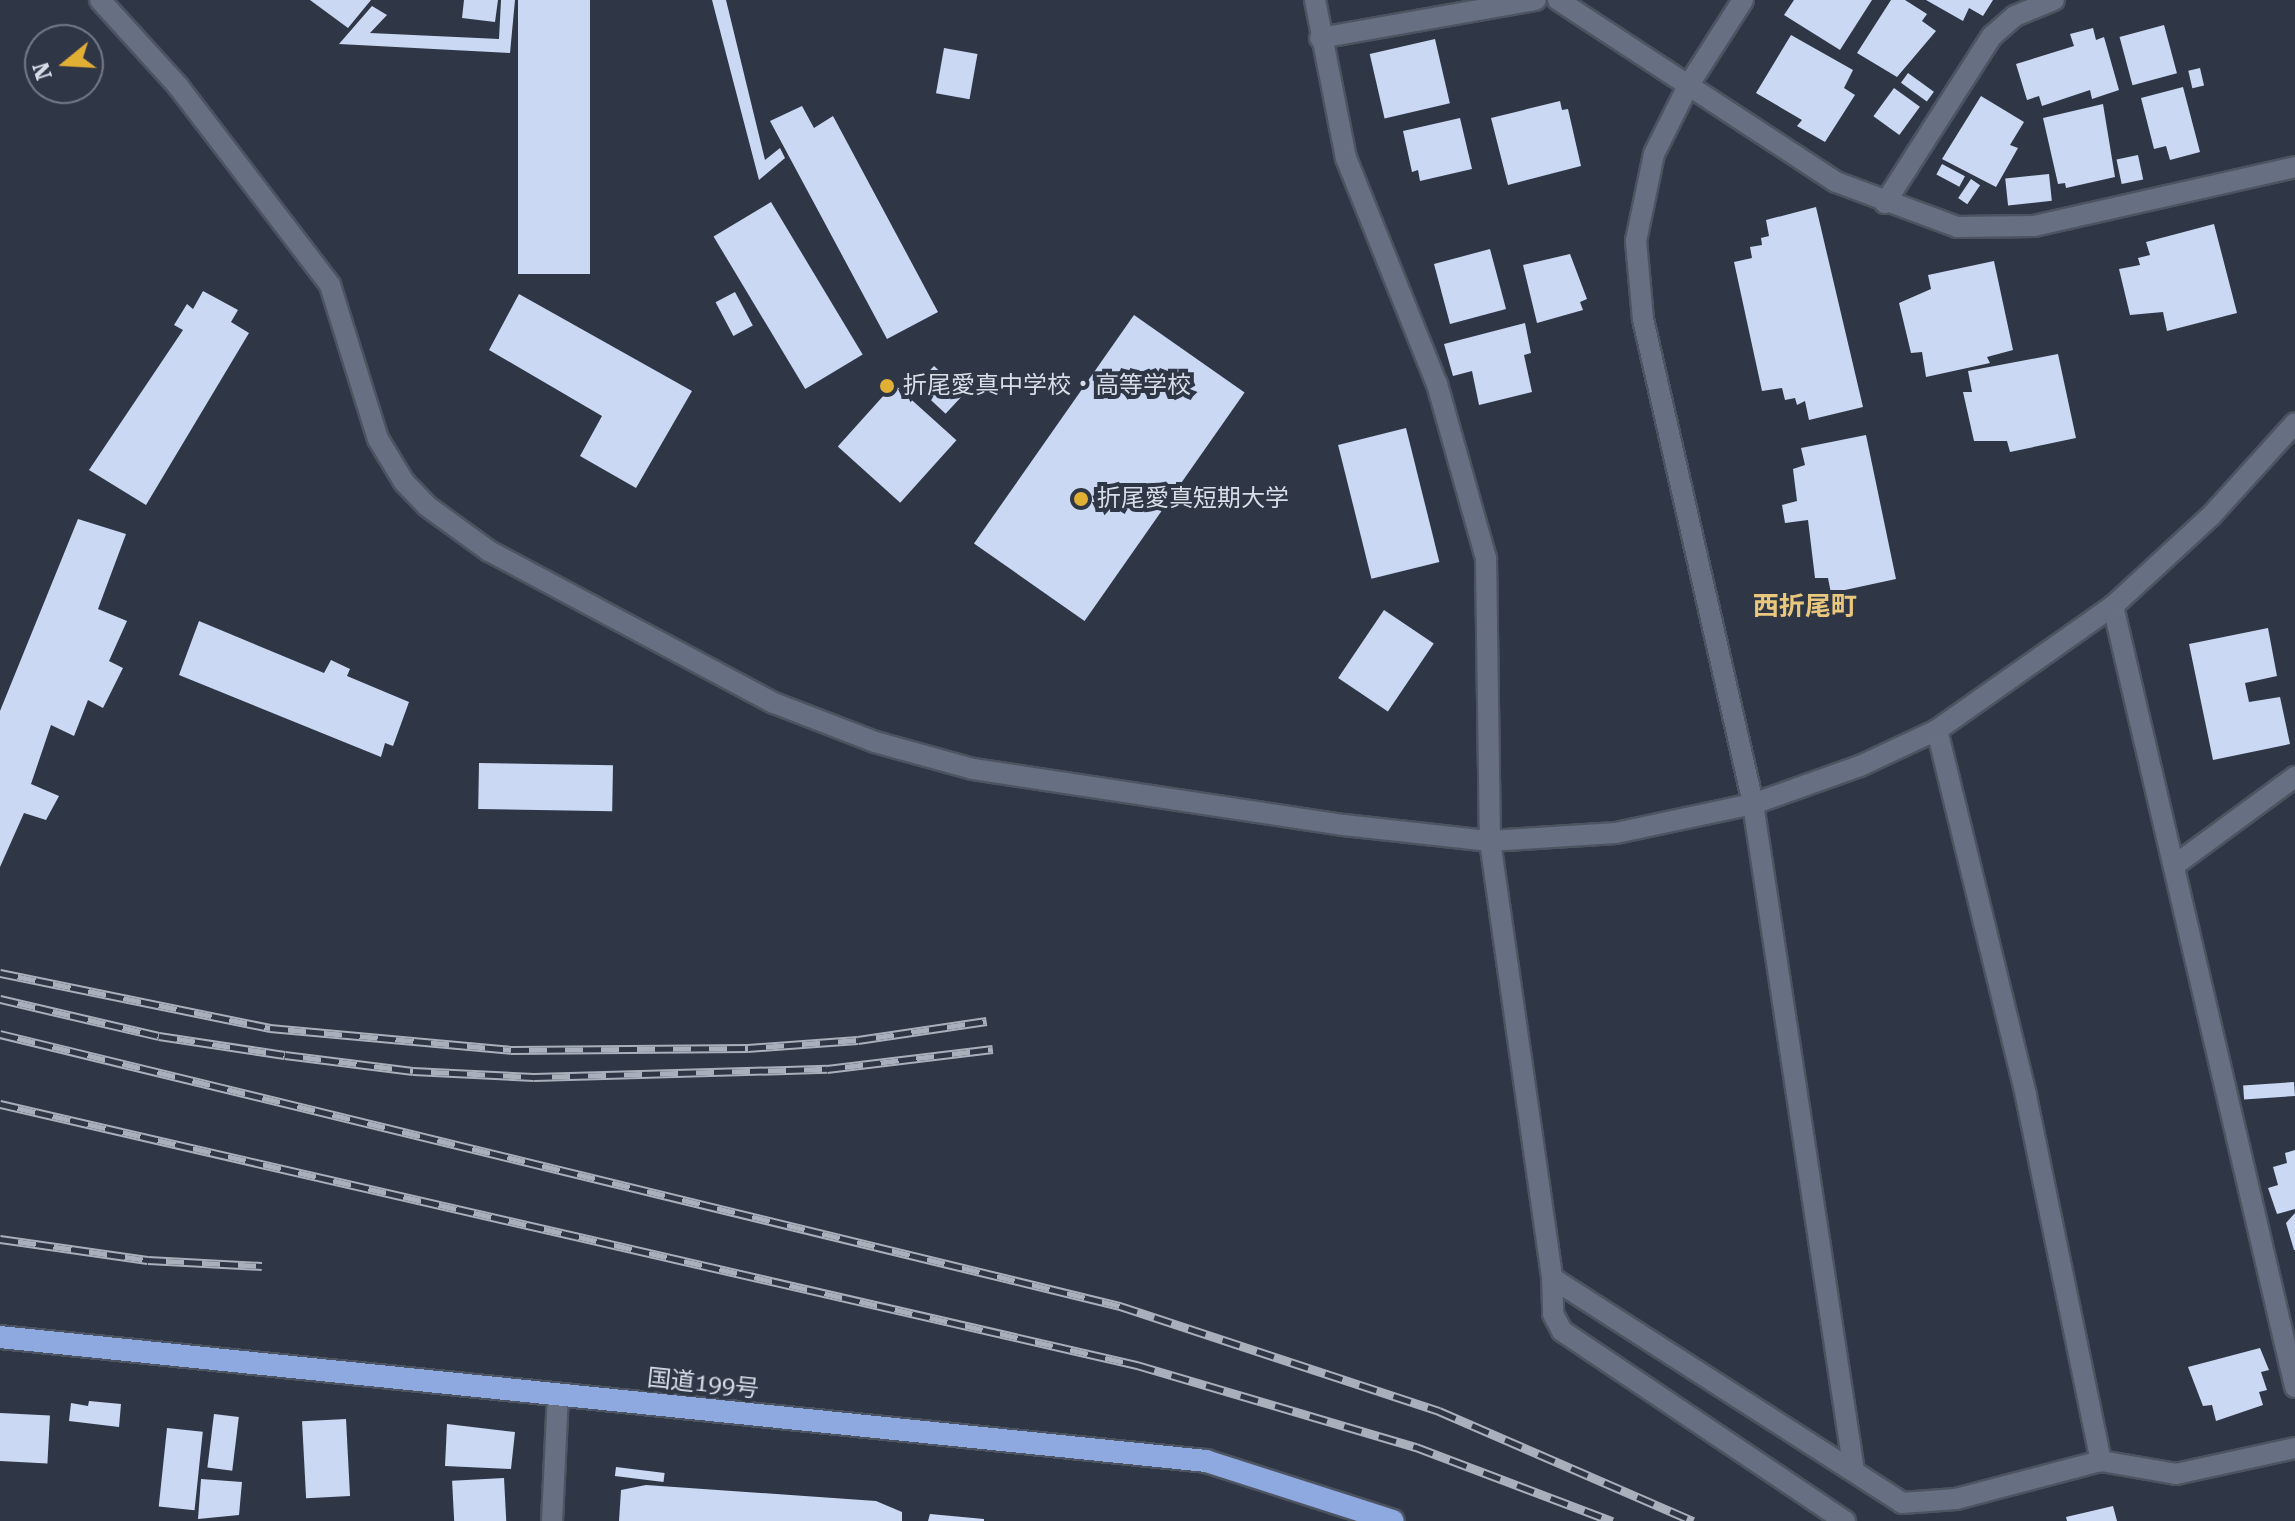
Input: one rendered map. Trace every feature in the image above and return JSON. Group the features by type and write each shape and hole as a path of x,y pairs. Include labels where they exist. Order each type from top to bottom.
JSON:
{"highway":[{"name":"国道199号","path":"0,1337 1206,1461 1393,1521"}],"street":[{"path":"100,0 178,86 330,285 378,439 404,482 455,532 774,703 875,742 973,769 1344,825 1490,841 1616,833 1753,804 1860,766 1937,730 2113,606 2211,516 2295,423"},
{"path":"1315,0 1320,38 1346,158 1437,384 1486,558 1490,841 1552,1278 1553,1314 1562,1331 1845,1521"},
{"path":"1320,38 1536,0"},
{"path":"1558,0 1836,182 1885,203 1957,227 2034,226 2295,167"},
{"path":"1743,0 1688,86 1654,154 1636,241 1642,304 1753,804 1854,1471"},
{"path":"1885,203 1992,36 2015,16 2054,0"},
{"path":"2113,606 2295,1387"},
{"path":"1937,730 2026,1096 2101,1461"},
{"path":"2175,865 2295,777"},
{"path":"1552,1278 1902,1503 1956,1499 2101,1461 2176,1474 2295,1448"},
{"path":"552,1521 558,1395"}],"building":[{"path":"310,0 371,0 348,28"},
{"path":"464,0 498,0 495,22 462,18"},
{"path":"501,0 515,0 510,53 339,44 372,6 387,15 370,33 499,39"},
{"path":"518,0 590,0 590,274 518,274"},
{"path":"712,0 726,0 765,160 780,148 785,158 759,180"},
{"path":"1794,0 1872,0 1840,50 1784,15"},
{"path":"1891,0 1905,0 1927,14 1922,21 1936,31 1897,77 1857,53"},
{"path":"1926,0 1993,0 1983,16 1969,8 1963,21"},
{"path":"2164,25 2177,73 2133,85 2120,37"},
{"path":"2093,28 2096,40 2104,37 2119,90 2092,99 2090,90 2042,106 2039,96 2027,100 2016,64 2074,46 2070,34"},
{"path":"1791,35 1853,70 1844,88 1855,95 1825,142 1797,126 1802,120 1756,93"},
{"path":"1435,39 1450,103 1385,118 1370,54"},
{"path":"944,48 977,54 969,99 936,93"},
{"path":"2200,68 2204,86 2192,88 2188,71"},
{"path":"1908,73 1934,92 1927,102 1901,83"},
{"path":"2183,87 2200,152 2170,160 2166,146 2154,149 2141,98"},
{"path":"1894,88 1920,107 1899,135 1873,116"},
{"path":"1981,96 2024,122 2010,145 2018,148 1996,187 1942,159"},
{"path":"1560,101 1562,110 1568,109 1581,166 1508,185 1491,118"},
{"path":"2103,104 2115,177 2066,188 2065,183 2058,184 2043,118"},
{"path":"802,106 814,128 833,116 938,312 887,339 770,121"},
{"path":"1460,118 1472,169 1420,181 1418,170 1412,172 1403,131"},
{"path":"2138,155 2143,179 2122,184 2116,160"},
{"path":"1942,164 1965,176 1959,187 1936,175"},
{"path":"2049,174 2052,201 2008,205 2005,179"},
{"path":"1971,179 1980,185 1967,204 1958,198"},
{"path":"771,202 863,355 805,389 714,237"},
{"path":"1816,207 1863,407 1809,420 1805,401 1797,405 1795,398 1785,400 1782,388 1762,391 1734,262 1752,258 1750,247 1762,245 1761,238 1769,236 1766,220"},
{"path":"2214,224 2237,313 2167,331 2163,312 2130,315 2119,269 2140,265 2138,258 2150,255 2146,242"},
{"path":"1490,249 1506,309 1450,324 1434,264"},
{"path":"1570,254 1587,299 1580,302 1583,310 1537,323 1523,265"},
{"path":"1994,261 2013,350 1987,357 1990,363 1926,377 1922,352 1911,353 1899,303 1931,289 1928,275"},
{"path":"203,291 238,310 231,322 249,333 146,505 89,470 183,330 174,325 187,304 193,309"},
{"path":"735,292 753,326 733,336 716,302"},
{"path":"519,294 692,391 636,488 580,456 602,416 489,350"},
{"path":"1134,315 1245,392 1085,621 974,544"},
{"path":"1525,323 1531,353 1524,355 1532,392 1479,405 1472,371 1453,376 1444,344"},
{"path":"2058,354 2076,438 2010,452 2007,441 1974,441 1963,392 1972,392 1968,371"},
{"path":"934,366 964,394 946,414 916,386"},
{"path":"894,384 956,440 900,503 838,446"},
{"path":"1406,428 1439,562 1371,579 1338,445"},
{"path":"1866,435 1896,579 1831,593 1828,578 1815,578 1808,520 1785,523 1782,505 1797,501 1793,469 1805,465 1801,448"},
{"path":"78,519 126,534 98,609 127,621 109,661 123,668 103,708 88,700 74,736 51,725 31,784 59,796 46,820 24,813 0,867 0,711"},
{"path":"1384,610 1434,644 1388,712 1338,678"},
{"path":"199,621 324,673 331,660 350,669 347,676 409,702 393,746 385,743 381,757 179,675"},
{"path":"2268,628 2277,676 2245,683 2249,702 2280,697 2290,744 2213,760 2189,644"},
{"path":"479,763 613,765 612,811 478,809"},
{"path":"2294,1082 2295,1096 2244,1100 2243,1086"},
{"path":"2295,1150 2295,1209 2277,1214 2268,1188 2278,1185 2273,1167 2287,1163 2285,1153"},
{"path":"2295,1213 2295,1250 2294,1250 2286,1223"},
{"path":"2260,1348 2269,1370 2261,1372 2267,1390 2259,1392 2263,1405 2216,1421 2212,1405 2203,1406 2188,1367"},
{"path":"89,1401 121,1404 119,1427 69,1421 71,1403 88,1406"},
{"path":"0,1413 50,1416 47,1464 0,1461"},
{"path":"214,1414 239,1417 232,1471 207,1468"},
{"path":"346,1419 350,1496 306,1498 302,1421"},
{"path":"447,1424 515,1432 511,1469 445,1466"},
{"path":"167,1428 203,1432 195,1510 159,1507"},
{"path":"616,1467 665,1473 664,1482 615,1476"},
{"path":"504,1478 506,1521 454,1521 452,1481"},
{"path":"201,1479 242,1482 239,1515 198,1519"},
{"path":"646,1485 876,1501 902,1512 902,1521 619,1521 621,1490"},
{"path":"2113,1506 2117,1521 2067,1521 2066,1517"},
{"path":"930,1514 984,1519 984,1521 928,1521"}],"railway":[{"path":"0,973 270,1028 511,1050 748,1048 858,1040 987,1021"},
{"path":"0,999 159,1036 413,1071 534,1077 827,1069 993,1049"},
{"path":"0,1034 1120,1306 1439,1411 1693,1521"},
{"path":"0,1104 1137,1365 1416,1447 1612,1521"},
{"path":"0,1239 148,1260 262,1266"}],"place":[{"name":"折尾愛真中学校・高等学校","path":"887,386"},
{"name":"折尾愛真短期大学","path":"1081,499"}],"district":[{"name":"西折尾町","path":"1805,607"}]}
